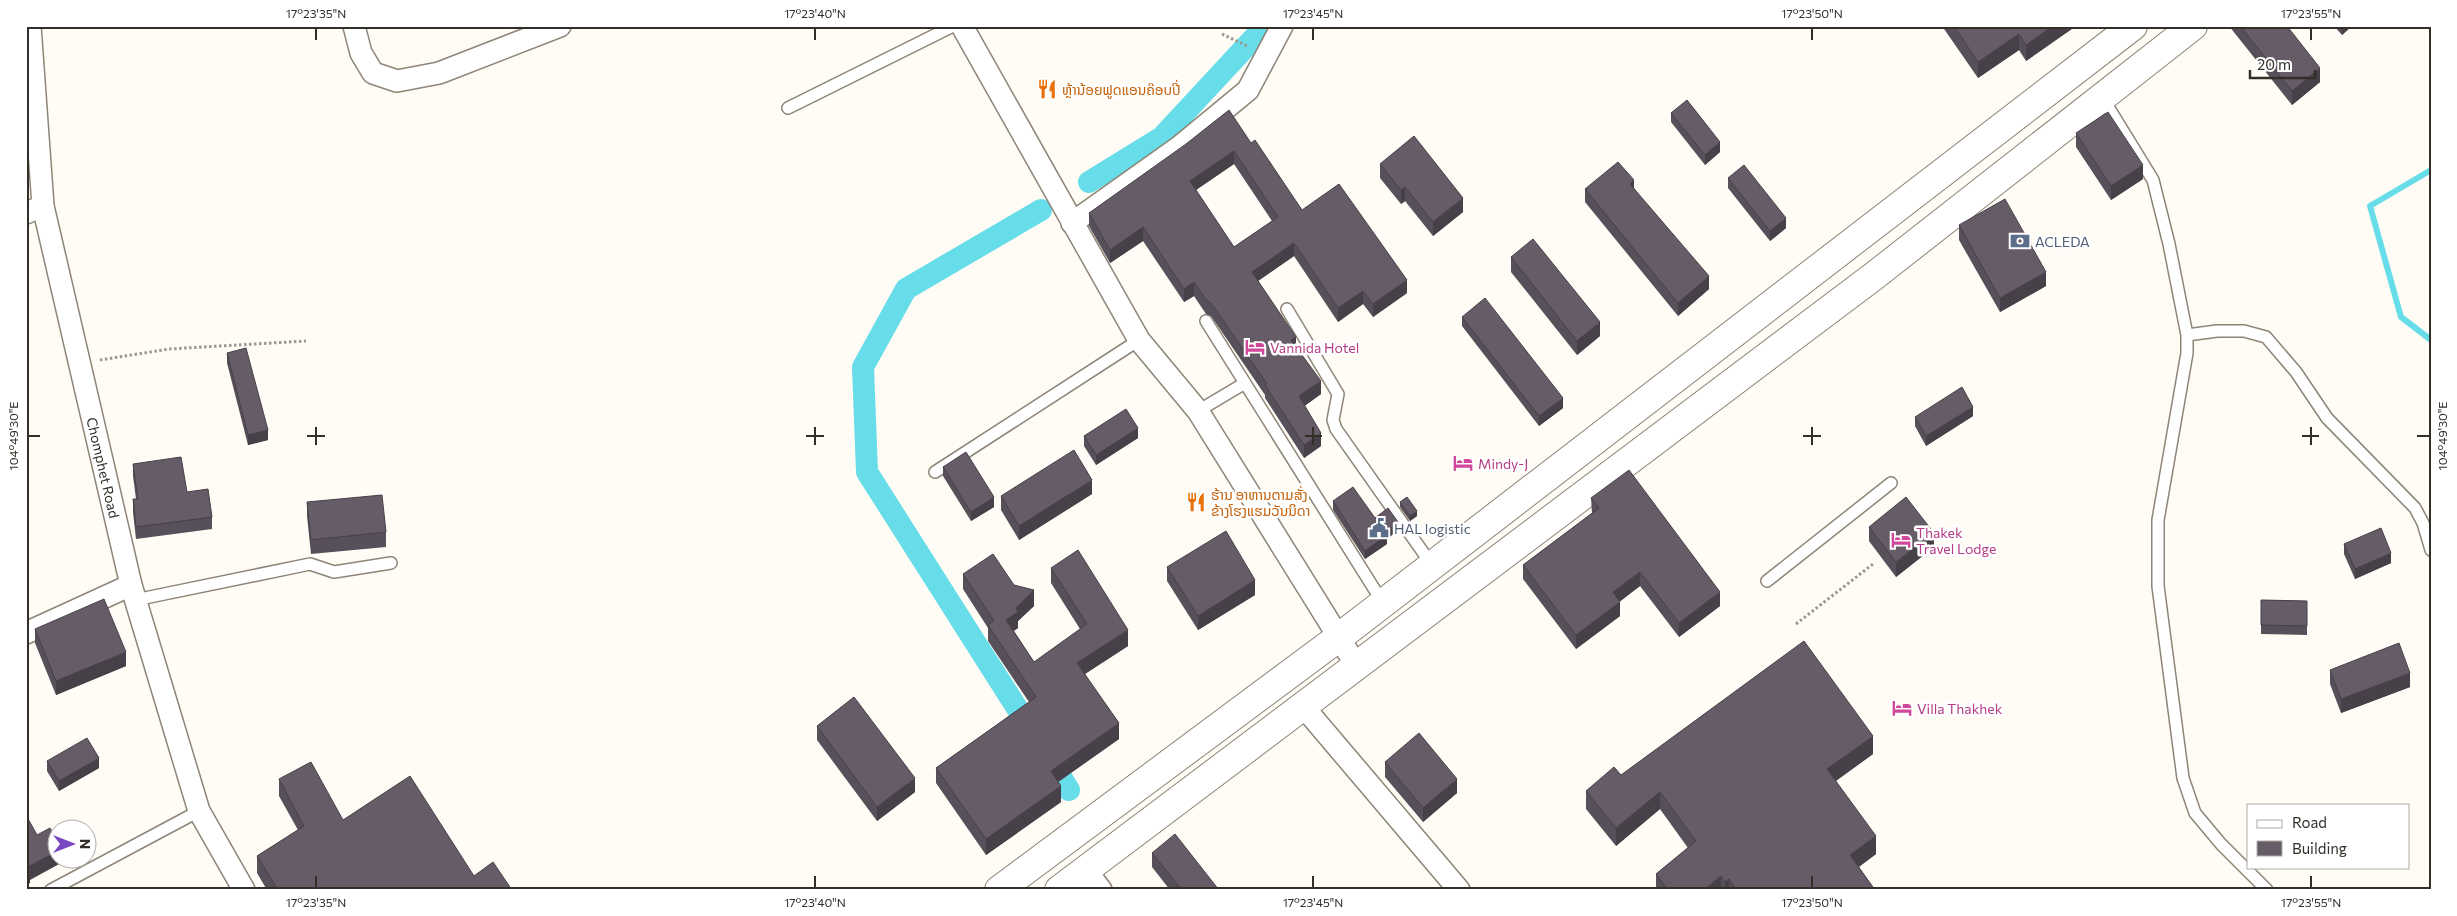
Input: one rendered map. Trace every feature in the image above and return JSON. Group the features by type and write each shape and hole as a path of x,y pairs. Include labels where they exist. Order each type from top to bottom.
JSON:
{"main road":[{"path":"999,890 1338,638 2133,26"},
{"path":"1059,890 1093,880 1302,705 1874,276 2193,26"}],"street":[{"name":"Chomphet Road","path":"30,26 34,210 79,363 133,592 199,811 244,890"},
{"path":"354,26 361,53 373,73 397,81 439,73 560,26"},
{"path":"962,26 1139,340 1198,411 1356,665"},
{"path":"1072,223 1179,147 1248,90 1282,26"},
{"path":"26,633 133,592"},
{"path":"1302,705 1459,890"}],"lane":[{"path":"788,108 953,26"},
{"path":"2102,97 2153,180 2169,244 2187,335 2187,353 2158,506 2158,586 2183,778 2195,813 2221,844 2267,890"},
{"path":"1287,309 1338,394 1333,420 1336,429 1432,565"},
{"path":"1206,321 1383,603"},
{"path":"2187,335 2217,331 2244,331 2266,337 2296,372 2327,418 2415,508 2423,523 2431,550"},
{"path":"935,472 1139,340"},
{"path":"1198,411 1245,383"},
{"path":"1767,581 1891,482"},
{"path":"133,592 310,564 334,572 391,563"},
{"path":"51,890 199,811"}],"path":[{"path":"1222,34 1267,56"},
{"path":"79,363 169,349 306,341"},
{"path":"1796,624 1872,564"}],"building":[{"path":"1954,26 2053,26 2026,45 2019,34 1978,62"},
{"path":"2240,26 2287,26 2320,68 2292,91"},
{"path":"1687,100 1720,142 1705,155 1671,113"},
{"path":"1229,110 1251,143 1255,140 1302,210 1339,184 1407,280 1373,304 1363,291 1338,308 1294,243 1252,272 1296,337 1291,340 1321,381 1299,396 1321,433 1304,445 1265,385 1267,384 1211,303 1206,300 1194,282 1184,289 1143,227 1110,250 1089,213 1186,144","holes":["1234,151 1278,217 1234,247 1190,181"]},
{"path":"2108,112 2143,165 2111,186 2076,133"},
{"path":"1414,136 1463,198 1433,222 1405,187 1401,190 1380,164"},
{"path":"1618,162 1634,180 1630,184 1709,276 1678,303 1585,189"},
{"path":"1744,165 1786,218 1770,231 1728,178"},
{"path":"2005,199 2046,272 2000,298 1959,225"},
{"path":"1533,239 1600,322 1577,341 1511,257"},
{"path":"1485,298 1563,398 1539,416 1462,317"},
{"path":"246,348 268,430 248,435 227,353"},
{"path":"1962,387 1973,407 1926,436 1915,417"},
{"path":"1126,409 1138,428 1096,455 1084,436"},
{"path":"1074,450 1092,480 1019,526 1001,496"},
{"path":"966,452 994,497 971,512 943,467"},
{"path":"181,457 187,492 208,489 212,517 136,527 133,499 138,499 133,464"},
{"path":"1629,470 1720,592 1679,623 1640,572 1613,592 1620,602 1576,635 1523,565 1599,508 1591,498"},
{"path":"1353,487 1375,518 1388,508 1398,522 1385,532 1387,535 1365,551 1333,501"},
{"path":"382,495 386,532 311,540 307,502"},
{"path":"1407,497 1417,511 1410,516 1400,502"},
{"path":"1906,497 1934,533 1896,562 1869,527"},
{"path":"2381,528 2391,553 2355,569 2344,544"},
{"path":"1226,531 1255,580 1198,616 1167,567"},
{"path":"1078,550 1128,630 1077,663 1119,723 1051,771 1061,786 986,839 936,768 1036,697 988,625 994,621 963,574 993,554 1014,585 1034,590 1016,608 1018,612 1006,620 1034,662 1087,624 1051,568"},
{"path":"104,599 126,652 56,681 35,629"},
{"path":"2261,600 2307,601 2307,626 2261,625"},
{"path":"1804,641 1873,736 1827,769 1876,836 1850,855 1875,890 1737,890 1729,879 1725,882 1721,876 1704,890 1668,890 1656,874 1696,841 1660,792 1616,828 1586,791 1614,767 1621,775"},
{"path":"2399,643 2410,673 2341,699 2330,670"},
{"path":"854,697 915,778 877,807 817,726"},
{"path":"1419,733 1457,779 1423,808 1385,762"},
{"path":"87,738 99,758 59,781 47,761"},
{"path":"311,762 343,820 410,776 474,876 493,862 512,890 278,890 257,856 304,826 279,779"},
{"path":"26,815 37,835 48,829 48,856 29,866 30,869 26,871"},
{"path":"1175,834 1219,890 1182,890 1152,853"}],"waterway":[{"path":"1089,182 1162,137 1265,26"},
{"path":"2431,170 2370,206 2401,317 2431,340"},
{"path":"1041,210 906,289 863,367 867,472 1069,790"}],"place":[{"name":"ຫຼ້ານ້ອຍຟູດແອນຄ໊ອບປີ່","path":"1047,89"},
{"name":"ACLEDA","path":"2020,241"},
{"name":"Vannida Hotel","path":"1255,347"},
{"name":"Mindy-J","path":"1463,463"},
{"name":"ຮ້ານ ອາຫານຕາມສັ່ງ ຂ້າງໂຮງແຮມວັນນິດາ","path":"1196,502"},
{"name":"HAL logistic","path":"1379,528"},
{"name":"Thakek Travel Lodge","path":"1901,540"},
{"name":"Villa Thakhek","path":"1902,708"}]}
